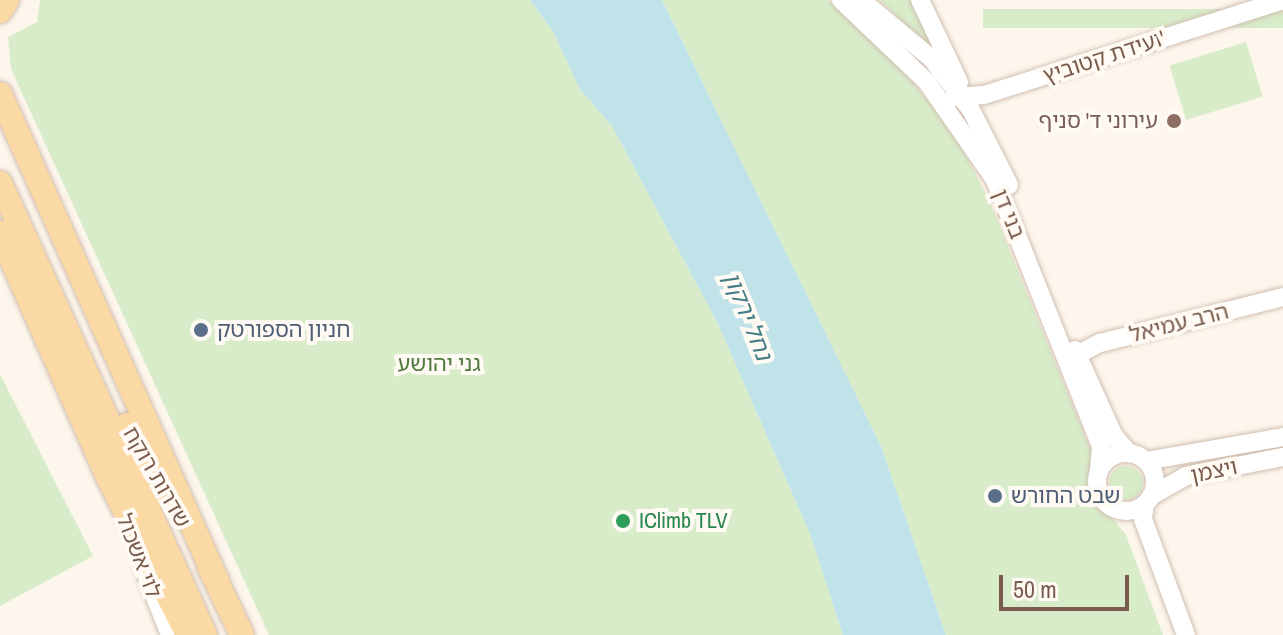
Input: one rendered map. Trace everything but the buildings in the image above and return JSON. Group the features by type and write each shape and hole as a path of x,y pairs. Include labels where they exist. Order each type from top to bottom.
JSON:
{"main road":[{"path":"0,11 7,0"},
{"path":"1,93 217,581"},
{"name":"שדרות רוקח","path":"0,183 9,227 217,581 242,635"},
{"path":"9,227 108,477 189,635"},
{"name":"שדרות רוקח","path":"67,323 205,635"}],"street":[{"name":"בני דן","path":"841,0 927,82 995,180 1101,447 1099,472"},
{"name":"בני דן","path":"861,0 932,59 968,104"},
{"name":"בני דן","path":"920,0 1114,436 1137,457"},
{"name":"ועידת קטוביץ'","path":"968,104 1283,0"},
{"path":"927,82 968,104"},
{"name":"הרב עמיאל","path":"1077,355 1100,343 1283,297"},
{"name":"ויצמן","path":"1137,457 1283,437"},
{"path":"1175,635 1132,523 1098,491 1099,472 1110,458 1137,457 1154,478 1143,519 1186,635"},
{"name":"ויצמן","path":"1148,500 1186,476 1283,457"},
{"name":"לוי אשכול","path":"108,477 170,635"},
{"path":"1118,510 1148,500"}],"green space":[{"name":"גני יהושע","path":"40,0 530,0 554,33 579,88 612,126 717,322 810,534 843,635 269,635 11,69 8,37 37,22"},
{"path":"662,0 828,0 888,50 957,138 989,200 1091,450 1090,491 1126,535 1163,635 946,635 881,446"},
{"path":"879,0 913,0 944,63 894,13"},
{"path":"983,9 1283,9 1283,28 983,28"},
{"path":"1246,42 1263,97 1186,120 1169,65"},
{"path":"0,374 93,556 0,606"},
{"path":"1126,466 1138,471 1143,483 1138,495 1126,500 1114,495 1109,483 1114,471"}],"water":[{"name":"נחל ירקון","path":"530,0 662,0 881,446 946,635 843,635 810,534 717,322 612,126 579,88 554,33"}],"place":[{"name":"עירוני ד' סניף","path":"1174,121"},
{"name":"חניון הספורטק","path":"201,330"},
{"name":"שבט החורש","path":"995,496"},
{"name":"IClimb TLV","path":"623,521"}]}
